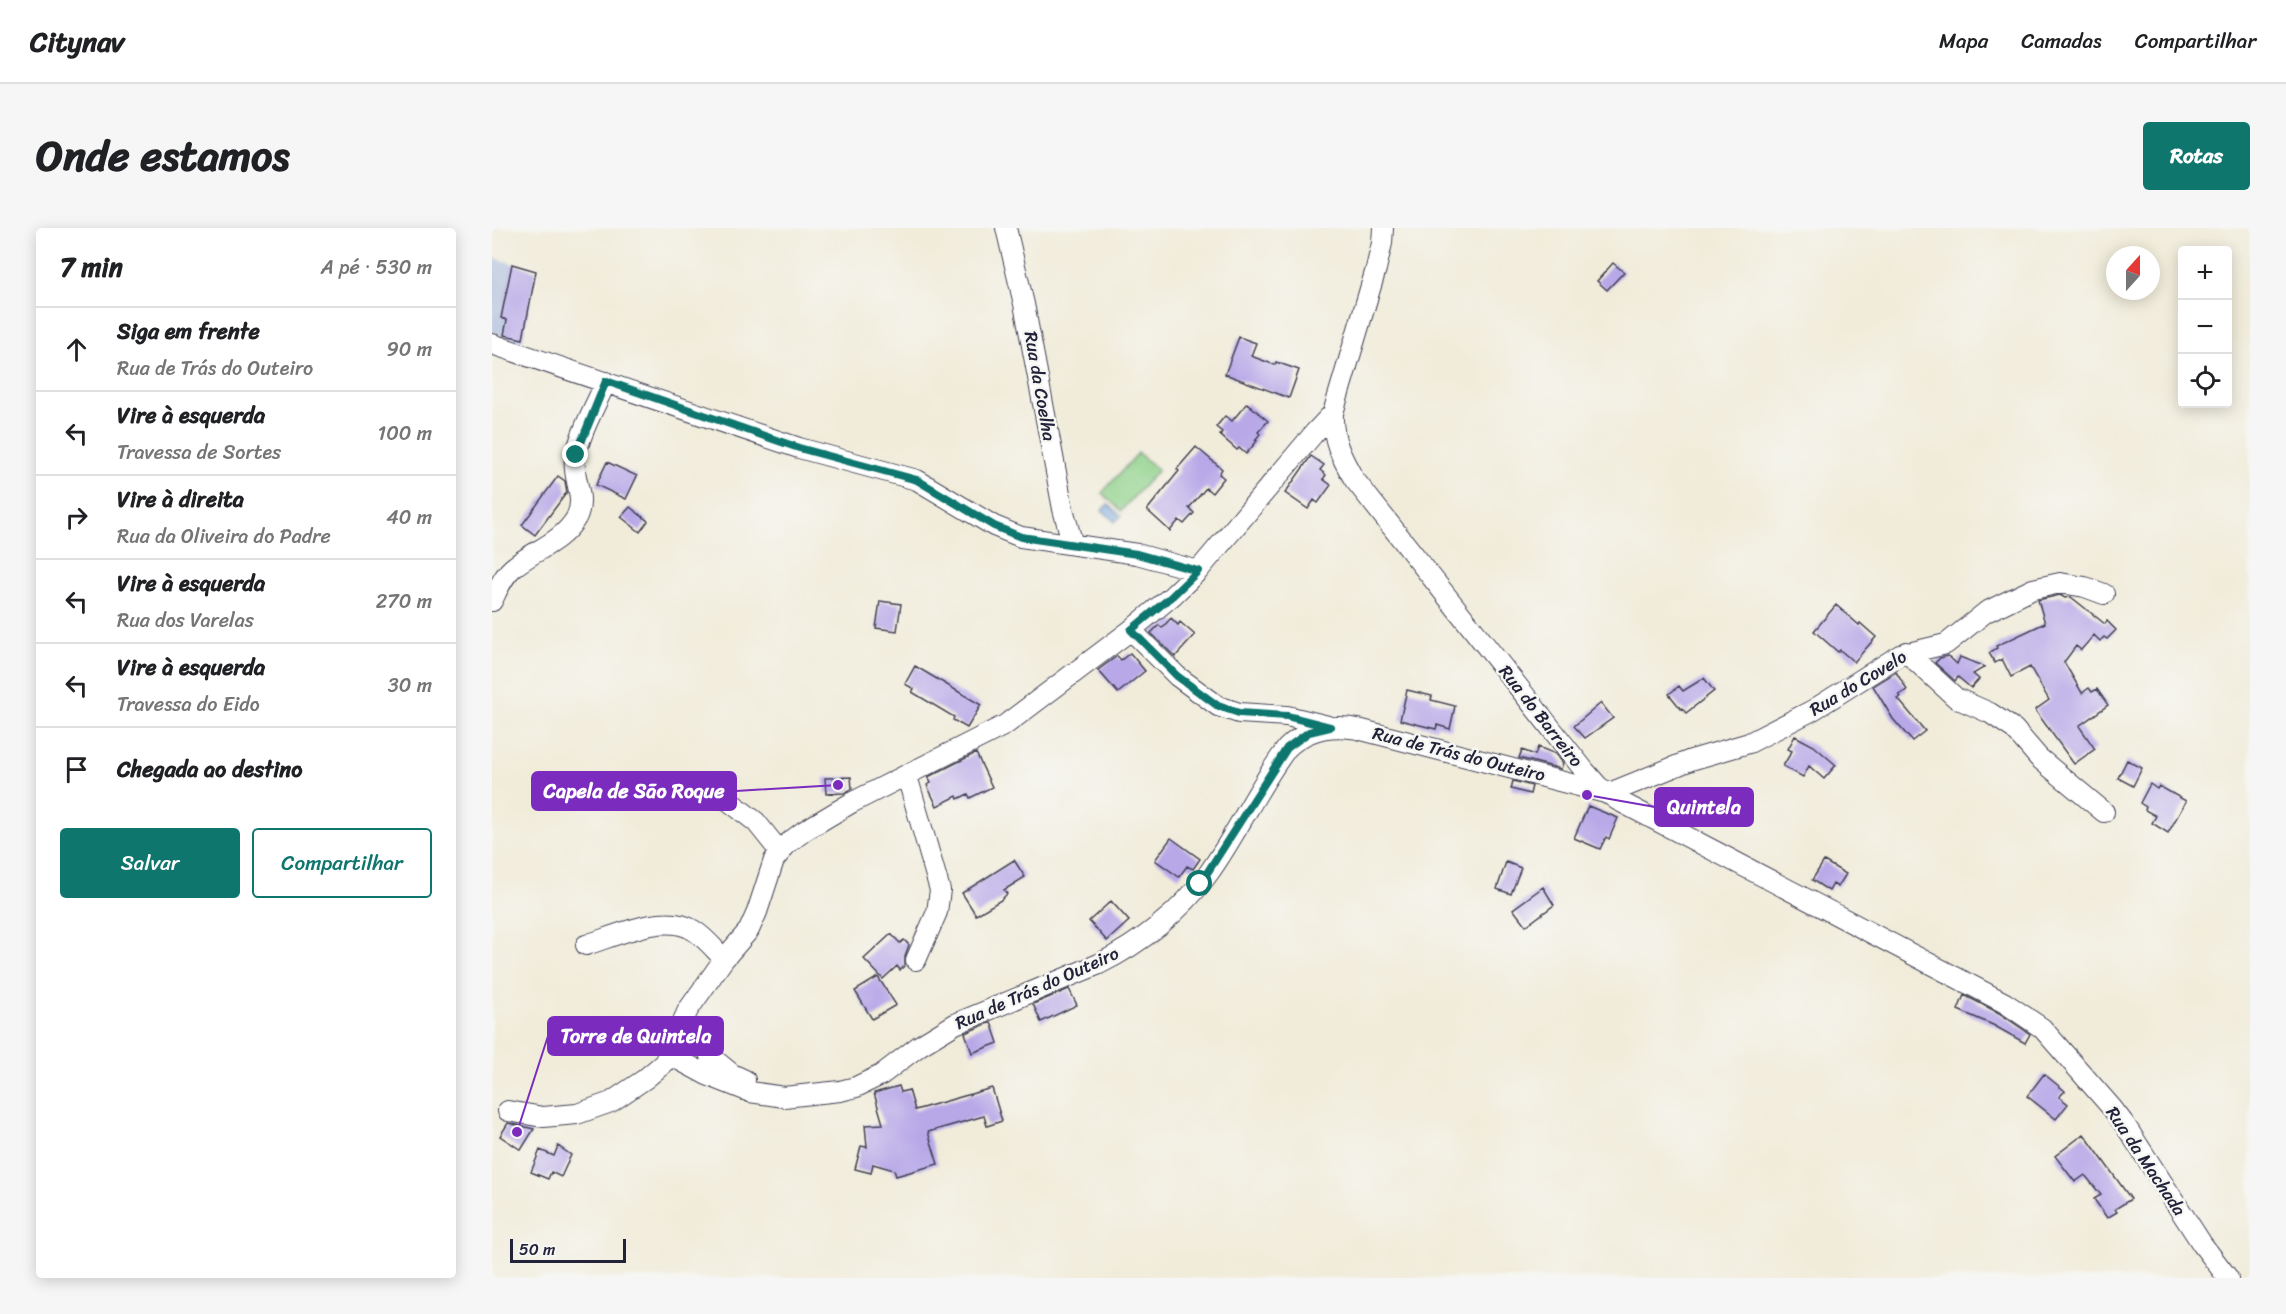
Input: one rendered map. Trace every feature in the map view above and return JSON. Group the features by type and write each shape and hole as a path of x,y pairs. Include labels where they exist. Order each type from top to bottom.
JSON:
{"street":[{"name":"Rua da Coelha","path":"1006,228 1024,304 1050,442 1073,545"},
{"path":"508,1112 543,1117 572,1115 628,1093 664,1063 688,1010 753,922 774,860 780,852 804,831 851,803 1014,719 1131,630 1198,571 1316,430 1334,413 1376,269 1384,231"},
{"path":"492,344 799,448 917,480 1006,531 1035,540 1137,554 1198,571"},
{"path":"492,601 513,567 562,535 576,517 581,503 574,468 576,455 606,381"},
{"name":"Rua do Barreiro","path":"1334,413 1333,431 1338,448 1354,479 1584,770 1607,794 2005,1003"},
{"name":"Rua do Covelo","path":"1607,794 1683,763 1749,743 1813,710 1906,652 1946,644 1986,612 2043,586 2060,583 2076,585 2104,594"},
{"path":"1131,630 1177,676 1218,706 1239,713 1287,716 1330,727"},
{"path":"1906,652 1956,698 1990,713 2014,729 2044,763 2104,812"},
{"name":"Rua de Trás do Outeiro","path":"668,1054 750,1092 784,1097 856,1087 870,1081 955,1024 1099,964 1148,933 1178,908 1210,872 1287,748 1309,732 1330,727 1349,727 1577,784 1607,794"},
{"path":"907,776 940,890 937,912 916,960"},
{"path":"724,798 756,822 780,852"},
{"path":"586,945 650,926 681,924 700,934 724,959"},
{"name":"Rua da Machada","path":"2005,1003 2042,1028 2112,1108 2196,1236 2228,1278"},
{"path":"710,1056 732,1074 744,1080 800,1094 823,1093"}],"shaded area":[{"path":"492,257 536,271 522,343 492,333"}],"green space":[{"path":"1138,453 1158,470 1121,511 1102,493"}],"water":[{"path":"1108,504 1121,516 1115,522 1102,510"}],"building":[{"path":"1613,263 1624,272 1607,290 1597,281"},
{"path":"512,264 536,271 523,339 504,335 507,320 501,318"},
{"path":"1239,337 1256,343 1251,356 1275,365 1276,362 1299,370 1289,398 1225,374"},
{"path":"1247,403 1268,421 1258,432 1260,434 1255,440 1257,441 1246,454 1239,448 1237,450 1220,435 1222,432 1216,427 1225,416 1232,421"},
{"path":"1196,447 1222,469 1219,474 1224,478 1212,493 1206,488 1189,508 1194,513 1184,524 1179,520 1170,531 1147,510"},
{"path":"1311,456 1324,465 1320,470 1326,475 1323,479 1331,485 1318,503 1314,500 1308,509 1285,493"},
{"path":"607,462 637,476 626,499 596,485"},
{"path":"558,476 565,481 567,492 535,535 522,525"},
{"path":"630,507 648,521 640,532 621,517"},
{"path":"2060,595 2065,598 2071,597 2105,624 2107,621 2116,630 2107,639 2104,637 2100,641 2094,635 2081,650 2076,646 2064,662 2082,693 2089,688 2092,692 2097,689 2108,705 2079,726 2095,749 2074,764 2035,710 2049,700 2030,667 2011,677 2002,659 1995,663 1989,653 1997,648 1996,646 2045,623 2038,600"},
{"path":"880,601 901,604 897,631 876,628"},
{"path":"1836,605 1876,637 1854,662 1840,650 1838,652 1814,631"},
{"path":"1171,618 1178,625 1180,622 1195,635 1175,657 1151,633 1159,625 1162,628"},
{"path":"1130,653 1145,671 1118,693 1098,670 1117,656 1121,660"},
{"path":"1948,656 1957,664 1960,657 1985,667 1973,674 1979,679 1971,688 1958,677 1955,681 1935,663 1940,658"},
{"path":"915,666 981,705 967,728 953,720 954,717 912,692 914,689 905,684"},
{"path":"1896,672 1907,690 1899,695 1901,697 1898,699 1925,731 1912,741 1893,719 1873,686"},
{"path":"1704,678 1714,691 1686,713 1669,694 1679,686 1683,691"},
{"path":"1407,690 1432,696 1431,700 1455,706 1450,729 1437,725 1436,729 1400,720"},
{"path":"1601,703 1613,718 1585,738 1574,726"},
{"path":"1795,736 1814,746 1836,765 1824,779 1809,766 1803,777 1783,766 1792,751 1788,749"},
{"path":"1538,747 1556,754 1563,763 1561,769 1519,758 1522,750 1535,755"},
{"path":"976,753 992,787 970,798 968,794 958,799 957,796 937,806 927,785 931,783 928,777"},
{"path":"2127,760 2142,768 2133,786 2118,778"},
{"path":"851,777 852,789 844,793 826,794 825,778"},
{"path":"1513,781 1532,786 1530,794 1511,789"},
{"path":"2150,784 2157,789 2159,786 2186,801 2168,833 2152,823 2156,816 2145,810 2146,807 2140,803"},
{"path":"1588,806 1618,818 1609,839 1606,837 1600,849 1574,838"},
{"path":"1171,838 1200,859 1193,869 1187,866 1179,877 1155,860"},
{"path":"1014,860 1025,877 1004,890 1007,894 1001,900 976,915 962,893"},
{"path":"1824,861 1846,874 1838,887 1833,884 1829,891 1812,880"},
{"path":"1506,862 1521,868 1511,894 1497,889"},
{"path":"1543,887 1554,905 1526,926 1513,909"},
{"path":"1111,901 1129,921 1107,941 1089,921"},
{"path":"891,934 900,943 904,940 909,945 905,965 900,970 897,966 883,979 864,959"},
{"path":"878,977 896,1005 872,1019 855,991"},
{"path":"1069,989 1077,1005 1041,1022 1033,1004"},
{"path":"1964,995 1999,1013 2030,1034 2025,1043 1993,1025 1958,1010"},
{"path":"991,1022 998,1043 972,1053 965,1033"},
{"path":"2044,1074 2065,1091 2059,1097 2068,1104 2056,1119 2027,1096"},
{"path":"899,1086 901,1092 909,1090 915,1110 992,1088 1002,1121 987,1126 984,1116 928,1132 938,1164 896,1176 894,1170 873,1164 871,1173 855,1169 861,1146 867,1147 865,1125 883,1124 874,1093"},
{"path":"508,1123 534,1129 521,1150 500,1136"},
{"path":"2084,1134 2131,1199 2115,1209 2117,1212 2107,1218 2094,1199 2101,1195 2085,1175 2075,1182 2055,1156"},
{"path":"558,1146 571,1155 561,1177 551,1172 548,1179 531,1172 540,1150 554,1156"}],"place":[{"name":"Capela de São Roque","path":"838,785"},
{"name":"Quintela","path":"1587,795"},
{"name":"Torre de Quintela","path":"517,1132"}],"route":[{"path":"576,455 606,381 813,453 917,480 994,526 1021,537 1137,554 1198,571 1131,630 1177,676 1218,706 1239,713 1287,716 1330,727 1309,732 1287,748 1210,872 1200,884"}]}
